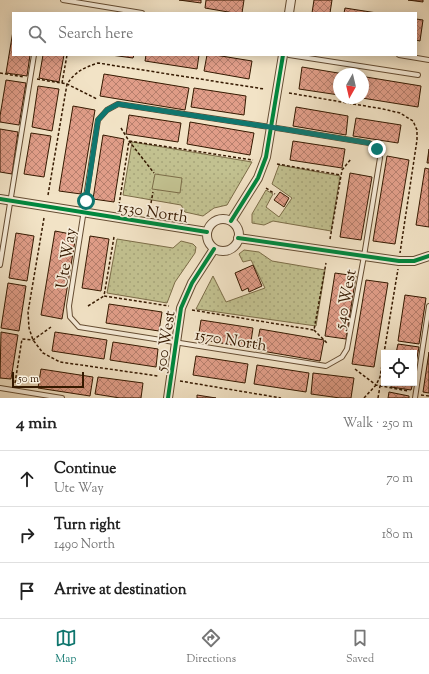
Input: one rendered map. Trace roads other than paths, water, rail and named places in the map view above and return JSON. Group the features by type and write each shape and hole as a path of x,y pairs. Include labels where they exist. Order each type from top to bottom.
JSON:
{"street":[{"path":"289,12 291,0"},
{"path":"231,221 258,178 266,157 283,56"},
{"name":"1530 North","path":"0,199 207,232"},
{"path":"226,219 231,221 235,224 239,234 237,243 229,250 219,251 214,249 210,246 206,237 208,227 216,220 226,219"},
{"path":"238,238 399,261 414,261 429,256"},
{"name":"500 West","path":"168,398 181,308 192,283 214,249"}],"lane":[{"path":"63,0 136,12"},
{"path":"0,265 34,56"},
{"path":"295,56 418,75"},
{"path":"405,56 429,60"},
{"name":"Ute Way","path":"70,317 69,306 98,120 107,110 118,104 271,127"},
{"name":"540 West","path":"271,127 369,143 377,149 380,158 347,349 342,357"},
{"path":"415,398 429,306"},
{"name":"1570 North","path":"70,317 79,327 326,366 342,357"},
{"path":"0,388 62,398"}]}
